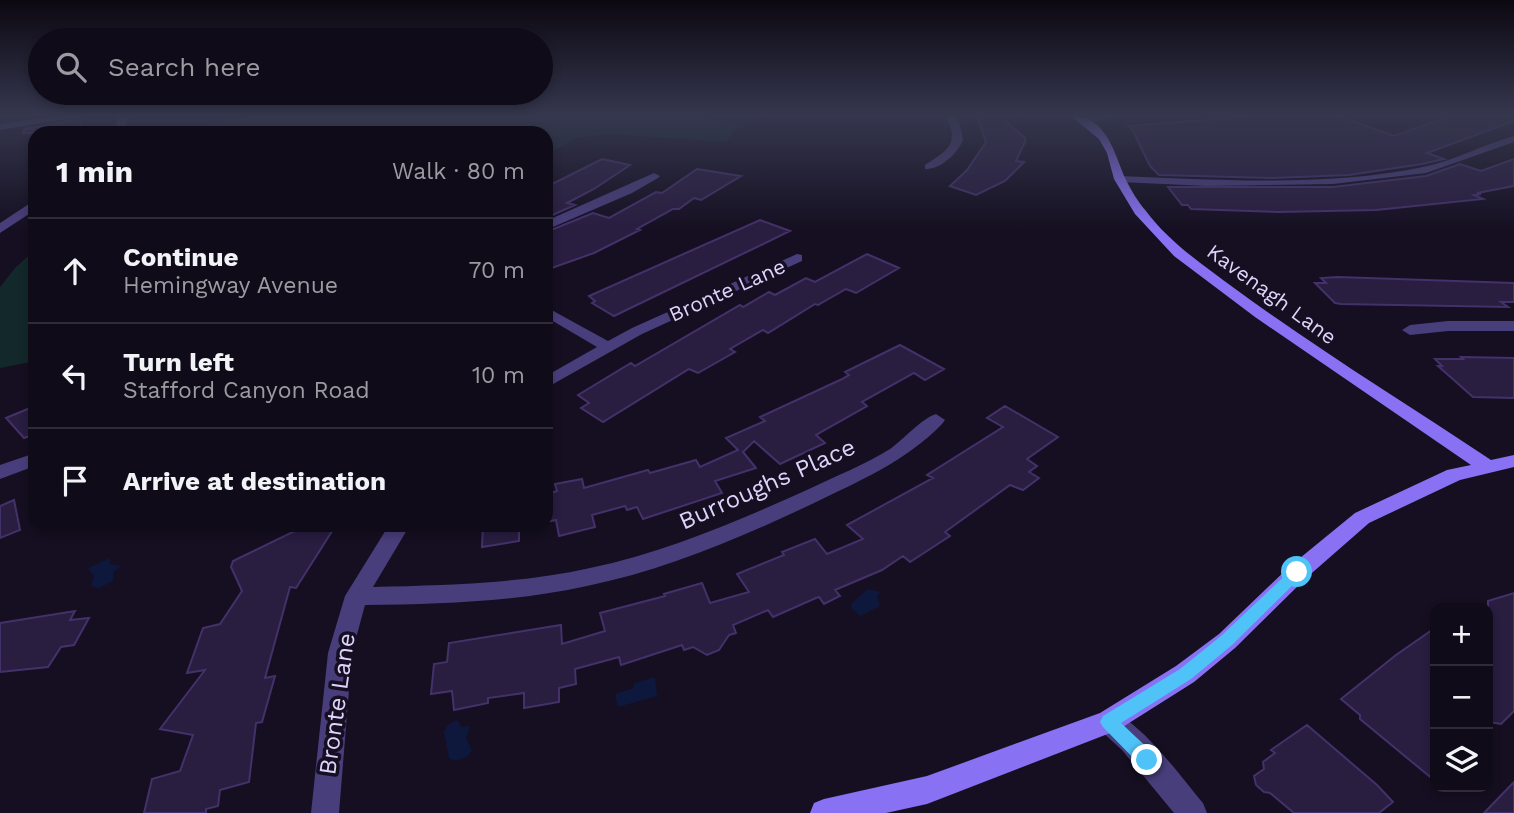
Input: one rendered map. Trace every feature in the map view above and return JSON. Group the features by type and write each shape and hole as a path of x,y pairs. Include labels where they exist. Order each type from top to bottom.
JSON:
{"main road":[{"name":"Kavenagh Lane","path":"1112,154 1120,179 1141,214 1179,253 1260,314 1486,466"},
{"path":"824,813 927,790 1109,722 1185,674 1297,572 1362,518 1454,475 1514,461"}],"street":[{"path":"929,167 950,154"},
{"path":"1120,179 1207,183 1333,181 1426,170 1472,154"},
{"path":"553,223 628,191 654,176"},
{"path":"0,229 28,209"},
{"name":"Bronte Lane","path":"553,379 670,315 797,258"},
{"path":"553,315 607,347"},
{"path":"1410,330 1448,326 1514,326"},
{"name":"Burroughs Place","path":"356,596 553,583 681,551 738,530 892,458 918,439 936,420"},
{"path":"0,472 28,462"},
{"name":"Bronte Lane","path":"325,813 340,653 356,596 396,532"},
{"path":"1109,722 1130,741 1193,813"}],"green space":[{"path":"28,256 28,362 0,368 0,287"}],"water":[{"path":"110,558 110,564 121,566 113,572 113,581 99,588 91,586 94,576 88,568"},
{"path":"868,589 880,592 877,597 880,606 860,616 852,609 851,604"},
{"path":"655,677 657,696 618,707 615,694 634,688 633,684"},
{"path":"457,720 462,727 470,726 466,738 472,751 467,757 454,761 449,758 444,732 448,725"}],"building":[{"path":"978,154 1019,154 1016,161 1024,162 1005,181 976,195 950,186 967,170"},
{"path":"1144,154 1430,154 1444,159 1349,175 1272,178 1159,175 1150,166"},
{"path":"602,159 630,165 567,203 575,205 553,215 553,184"},
{"path":"1514,159 1514,186 1474,195 1483,199 1376,210 1278,212 1191,209 1188,205 1182,205 1168,187 1333,187 1426,176 1460,164 1481,171"},
{"path":"697,169 741,176 701,200 694,198 679,209 673,209 637,229 640,230 594,253 553,268 553,229 593,213 609,218 656,192 662,193"},
{"path":"760,220 790,231 614,316 592,303 595,301 589,296"},
{"path":"867,254 899,268 856,293 846,289 818,305 815,304 768,333 763,330 730,349 735,352 698,373 689,369 603,422 581,408 589,403 578,395 631,363 635,366 740,305 743,307 769,292 775,295 806,278 815,282"},
{"path":"1321,278 1514,283 1514,302 1501,302 1508,307 1341,304 1335,303 1315,283 1326,283"},
{"path":"900,345 944,369 925,380 914,373 862,402 867,406 816,435 825,443 780,464 754,441 743,452 756,468 715,481 722,493 643,519 637,507 627,510 625,506 592,515 595,527 559,536 556,520 553,521 553,492 557,491 555,484 582,479 584,488 696,460 700,467 738,450 726,438 765,421 760,417 849,375 845,372"},
{"path":"1461,357 1514,358 1514,398 1473,397 1438,366 1442,366 1435,359 1463,359"},
{"path":"1005,406 1058,437 1027,459 1037,466 1029,472 1039,478 1023,490 1010,485 945,532 950,536 910,562 903,556 882,570 835,590 840,596 824,604 819,597 773,617 768,610 733,625 736,633 729,635 719,650 707,655 693,647 684,650 682,645 621,665 619,657 575,669 576,684 559,688 559,702 524,708 524,693 488,698 488,703 454,710 452,691 431,694 434,664 447,662 449,643 561,625 562,644 605,631 600,613 702,583 710,603 749,592 737,574 784,555 782,552 815,539 827,554 863,539 847,525 933,478 927,475 1003,427 987,418"},
{"path":"28,409 28,437 24,438 6,418"},
{"path":"14,500 20,530 0,538 0,506"},
{"path":"293,532 332,532 296,588 290,587 265,678 275,676 262,722 256,723 249,782 220,790 218,806 206,809 206,813 144,813 152,779 180,771 193,735 160,729 205,670 187,673 203,628 220,624 242,591 231,567 233,561"},
{"path":"483,532 519,532 519,541 482,547"},
{"path":"1514,593 1514,711 1501,724 1493,723 1493,603 1488,601"},
{"path":"75,611 70,620 89,618 74,645 61,647 48,667 0,672 0,623"},
{"path":"1430,631 1430,777 1360,719 1360,715 1341,699"},
{"path":"1307,725 1393,802 1379,813 1294,813 1256,785 1254,776 1264,769 1263,762 1275,753 1271,750"},
{"path":"1514,782 1514,813 1484,813"}],"route":[{"path":"1147,760 1109,722 1185,674 1227,640 1297,572"}]}
